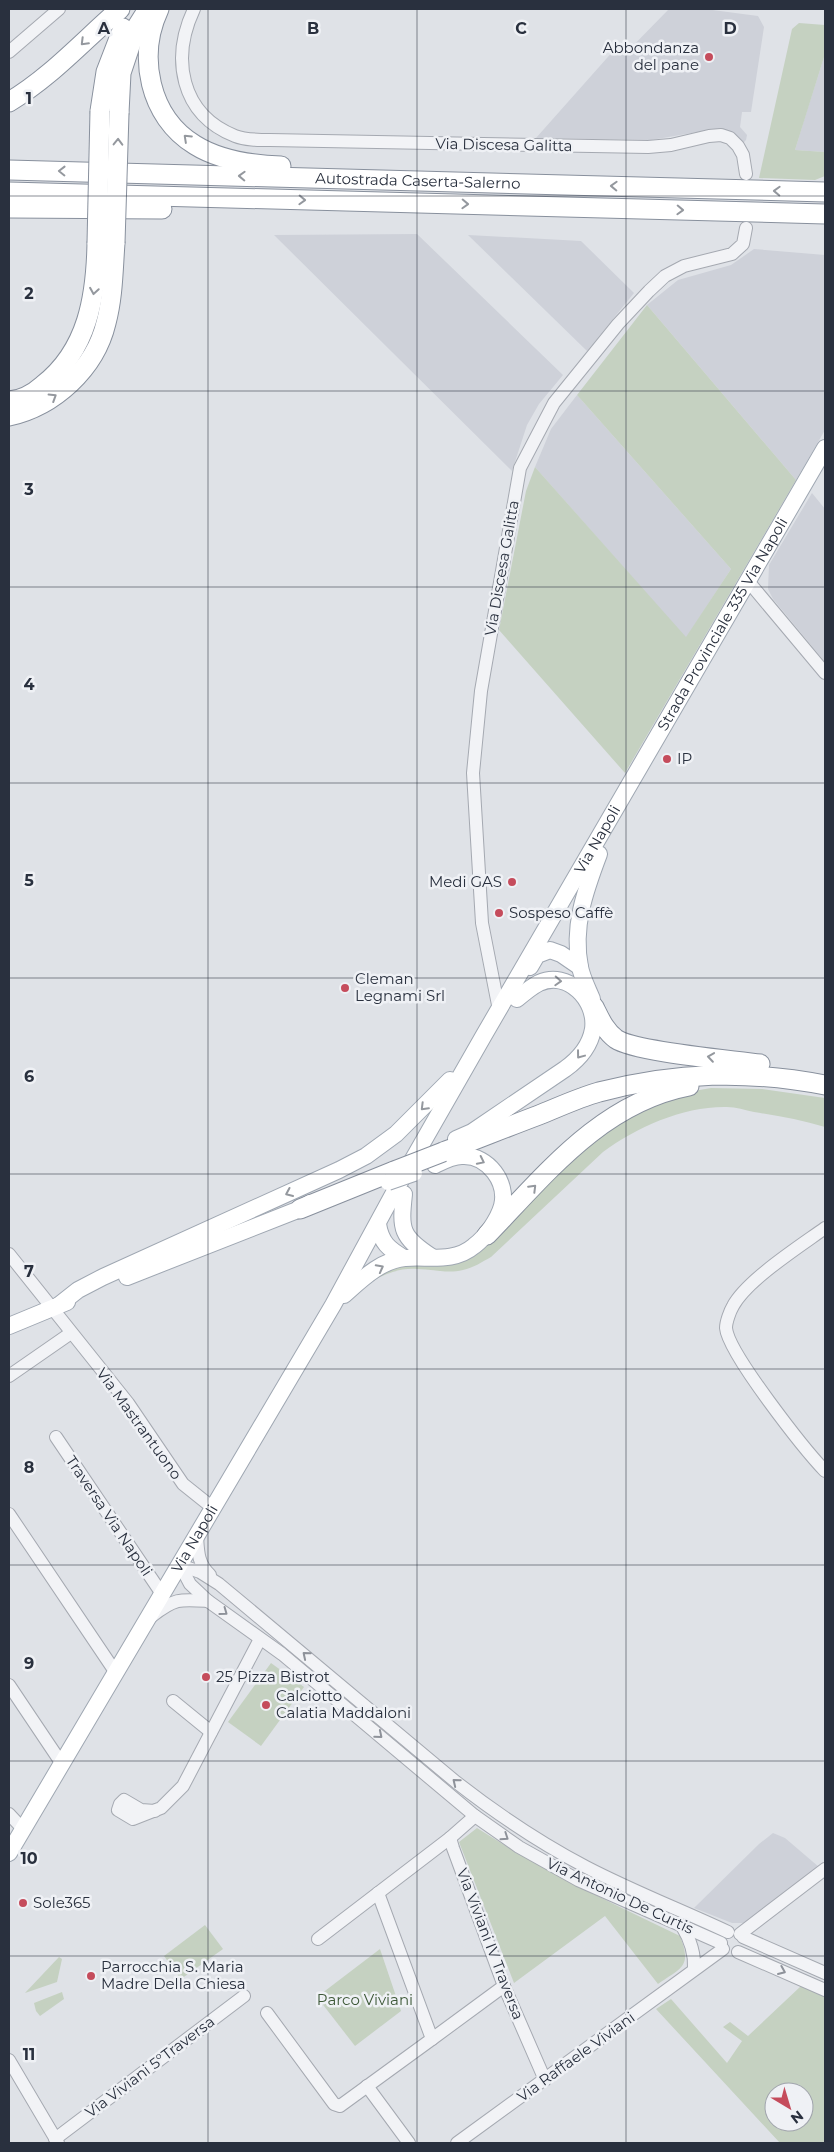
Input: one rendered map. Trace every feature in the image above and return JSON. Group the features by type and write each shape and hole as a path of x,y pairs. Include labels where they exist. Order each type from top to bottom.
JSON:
{"highway":[{"path":"9,102 25,93 52,72 120,9"},
{"path":"9,416 22,413 54,397 68,386 89,363 106,324 106,243 110,112 106,72 128,14 132,9"},
{"path":"110,112 136,28 148,9"},
{"path":"159,9 153,21 148,52 149,78 159,105 171,123 194,145 210,153 238,161 270,166 434,168 490,183"},
{"name":"Autostrada Caserta-Salerno","path":"9,170 825,192"},
{"name":"Autostrada Caserta-Salerno","path":"9,192 825,214"},
{"path":"9,208 177,209 239,198"},
{"path":"9,401 15,401 37,390 57,374 74,352 94,295 106,243"},
{"path":"594,1007 605,1028 623,1043 655,1050 760,1064 811,1074 825,1084"},
{"path":"300,1209 599,1092 649,1081 735,1074 825,1084"},
{"path":"487,1235 586,1136 610,1118 635,1104 673,1089 707,1083 778,1085 801,1080"}],"main road":[{"name":"Strada Provinciale 335 Via Napoli","path":"621,801 825,448"},
{"name":"Via Napoli","path":"9,1853 333,1305 470,1059 591,849 621,801"},
{"name":"Via Napoli","path":"378,1224 404,1194 544,952 598,854 621,801"},
{"path":"594,1007 580,968 577,936 584,894 598,854"},
{"path":"484,1035 507,1007 535,958 544,952 556,951 580,968"},
{"path":"442,1153 565,1069 578,1059 589,1042 593,1027 591,1009 577,987 568,982 556,980 541,982 517,999"},
{"path":"55,1307 78,1290 103,1276 339,1170 366,1156 396,1134 470,1059"},
{"path":"333,1305 359,1281 377,1268 404,1258 446,1258 460,1255 474,1247 487,1235 502,1206 503,1192 498,1178 491,1167 480,1159 442,1153"},
{"path":"404,1194 402,1221 405,1234"},
{"path":"9,1326 300,1209"},
{"path":"404,1258 390,1250 382,1241 378,1224 396,1228 405,1234 418,1248 432,1257"}],"street":[{"path":"9,52 59,9"},
{"name":"Via Discesa Galitta","path":"194,9 184,36 182,67 185,84 197,108 216,125 235,136 270,140 607,148 671,145 721,135 730,138 741,150 746,165 746,174"},
{"name":"Via Discesa Galitta","path":"499,1010 482,923 473,773 480,691 520,468 554,403 618,324 649,291 665,276 684,266 732,254 743,244 746,228"},
{"path":"748,580 825,673"},
{"path":"825,1228 741,1294 732,1308 726,1328 732,1345 750,1374 825,1472"},
{"name":"Via Mastrantuono","path":"9,1254 55,1307 71,1334 128,1403 183,1484 213,1508"},
{"path":"9,1376 71,1334"},
{"name":"Traversa Via Napoli","path":"56,1437 162,1594"},
{"path":"9,1514 116,1673"},
{"name":"Via Antonio De Curtis","path":"197,1536 199,1560 203,1569 219,1584 488,1808 530,1836 600,1874 825,1973"},
{"name":"Via Antonio De Curtis","path":"180,1565 200,1572 219,1584"},
{"name":"Via Antonio De Curtis","path":"180,1565 190,1584 208,1601 282,1654 475,1816 519,1846 578,1880 682,1926 722,1946 730,1953 738,1952 825,1990"},
{"path":"148,1619 169,1603 175,1601 208,1601"},
{"path":"155,1811 172,1798 183,1786 260,1639"},
{"path":"9,1685 62,1764"},
{"path":"173,1701 211,1732"},
{"path":"403,1755 412,1744"},
{"path":"9,1814 23,1829"},
{"path":"318,1938 450,1838 475,1816"},
{"name":"Via Viviani IV Traversa","path":"450,1838 504,1986 546,2080"},
{"path":"722,1946 722,1936 737,1934 825,1869"},
{"path":"378,1893 432,2039"},
{"path":"682,1926 688,1937 695,1959 694,1969"},
{"path":"737,1934 743,1944 738,1952"},
{"name":"Via Raffaele Viviani","path":"457,2143 546,2080 722,1946"},
{"path":"268,2013 334,2104 340,2106 504,1986"},
{"name":"Via Viviani 5°Traversa","path":"57,2141 244,1996"},
{"path":"9,2060 57,2141"},
{"path":"368,2086 409,2143"}],"shaded area":[{"path":"669,9 705,9 758,16 764,27 751,112 742,112 740,127 747,135 743,143 726,131 715,129 651,140 536,138 615,49 624,55"},
{"path":"825,54 825,152 795,150 806,114"},
{"path":"417,234 563,375 539,404 527,425 512,471 274,235"},
{"path":"468,235 581,241 634,293 587,351"},
{"path":"754,249 825,255 825,430 796,480 647,305 678,280 731,265"},
{"path":"577,395 731,569 686,638 535,467 551,429"},
{"path":"812,493 825,509 825,662 773,599 768,589 769,565"},
{"path":"773,1833 785,1838 819,1867 748,1923 732,1923 694,1908 759,1844"}],"green space":[{"path":"799,23 825,25 825,54 795,150 825,152 825,176 815,180 759,178 792,29"},
{"path":"647,305 796,480 625,773 499,630 526,491 535,467 686,637 731,569 577,395"},
{"path":"711,1088 762,1089 825,1098 825,1127 730,1107 694,1110 678,1114 631,1134 603,1152 491,1257 481,1263 457,1271 399,1270 388,1273 373,1281 389,1269 403,1264 439,1265 589,1140 671,1095"},
{"name":"Calciotto Calatia Maddaloni","path":"271,1663 304,1687 261,1746 228,1722"},
{"path":"477,1828 552,1872 680,1936 685,1960 679,1970 658,1984 605,1916 514,1983 459,1842"},
{"path":"205,1925 223,1949 181,1979 164,1956"},
{"name":"Parco Viviani","path":"380,1949 401,2011 355,2046 317,1997"},
{"path":"59,1957 62,1959 57,1982 25,1993"},
{"path":"801,1986 825,1996 825,2143 780,2143 770,2132 814,2132 814,2082 764,2082 764,2126 656,2009 671,1999 727,2063 742,2041 723,2027 730,2022 748,2036"},
{"path":"62,1992 64,1999 40,2016 36,2011 34,2003"}],"place":[{"name":"Abbondanza del pane","path":"709,57"},
{"name":"IP","path":"667,759"},
{"name":"Medi GAS","path":"512,882"},
{"name":"Sospeso Caffè","path":"499,913"},
{"name":"Cleman Legnami Srl","path":"345,988"},
{"name":"25 Pizza Bistrot","path":"206,1677"},
{"name":"Calciotto Calatia Maddaloni","path":"266,1705"},
{"name":"Sole365","path":"23,1903"},
{"name":"Parrocchia S. Maria Madre Della Chiesa","path":"91,1976"}]}
